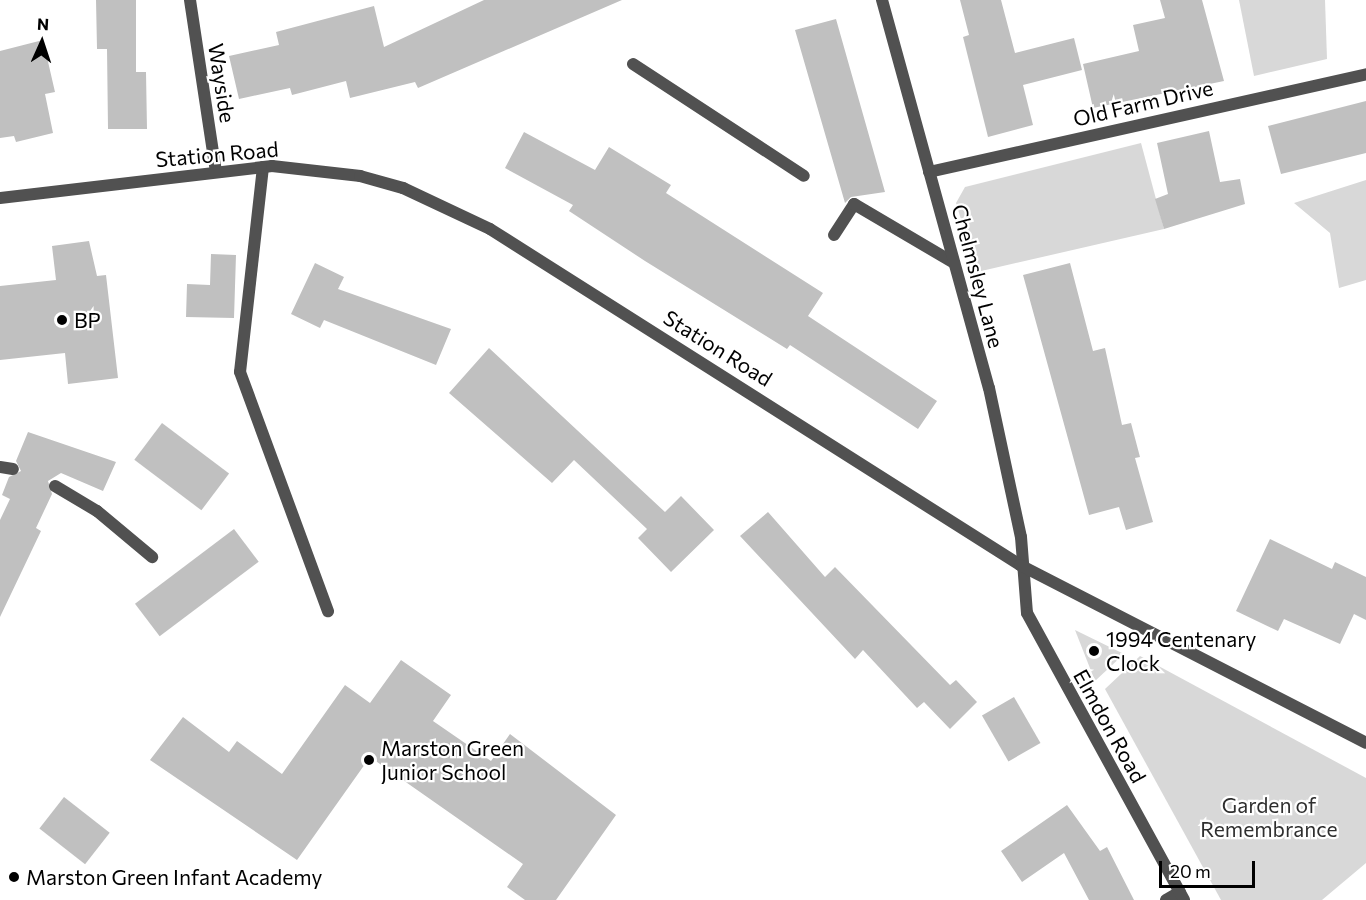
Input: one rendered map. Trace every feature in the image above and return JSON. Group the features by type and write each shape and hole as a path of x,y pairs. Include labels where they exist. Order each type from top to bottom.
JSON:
{"street":[{"name":"Wayside","path":"190,0 216,171"},
{"name":"Chelmsley Lane","path":"882,0 1001,445 1021,537 1020,565"},
{"path":"633,64 804,176"},
{"name":"Old Farm Drive","path":"929,172 1366,74"},
{"name":"Station Road","path":"0,198 263,167 360,176 403,188 490,229 1020,565 1366,743"},
{"path":"263,167 240,372 328,611"},
{"path":"834,235 854,204 954,263"},
{"path":"55,486 97,511 152,557"},
{"name":"Elmdon Road","path":"1020,565 1027,613 1182,896"},
{"path":"1166,900 1182,896"}],"green space":[{"path":"1239,0 1325,0 1327,59 1254,76"},
{"path":"1141,143 1164,229 977,272 956,203 965,187"},
{"path":"1366,180 1366,280 1339,288 1330,233 1294,203"},
{"path":"1075,630 1124,654 1095,681"},
{"name":"Garden of Remembrance","path":"1140,656 1366,778 1366,863 1322,900 1221,900 1105,689"}],"building":[{"path":"96,0 136,0 136,72 146,72 147,129 108,129 107,49 97,49"},
{"path":"484,0 622,0 418,88 415,82 350,98 346,81 292,95 290,88 239,99 229,56 279,45 276,32 374,6 384,47"},
{"path":"960,0 1001,0 1015,53 1074,38 1082,70 1023,85 1033,125 988,137 963,37 969,35"},
{"path":"1160,0 1202,0 1224,81 1093,108 1083,64 1139,51 1133,25 1165,18"},
{"path":"836,19 885,192 851,197 845,203 795,30"},
{"path":"43,40 55,92 45,94 53,133 16,142 14,136 0,138 0,51"},
{"path":"1366,101 1366,153 1281,174 1268,126"},
{"path":"1209,131 1220,182 1240,179 1245,204 1164,229 1155,199 1168,194 1157,143"},
{"path":"524,132 595,170 609,147 671,185 666,193 823,293 808,316 937,401 918,429 790,345 787,349 645,261 569,211 573,205 505,168"},
{"path":"89,241 97,276 106,275 118,378 68,384 65,353 0,360 0,286 56,280 52,246"},
{"path":"211,254 236,255 234,318 186,317 187,284 210,285"},
{"path":"315,263 344,277 338,289 451,329 436,365 324,320 320,328 291,314"},
{"path":"1070,263 1093,351 1105,348 1122,425 1131,423 1140,457 1135,458 1153,522 1126,530 1119,507 1089,515 1023,275"},
{"path":"489,348 665,512 681,496 714,530 671,572 638,538 647,529 574,460 552,483 449,393"},
{"path":"162,423 229,474 201,510 134,460"},
{"path":"28,432 116,462 103,491 61,473 48,481 52,494 36,528 41,531 0,617 0,520 10,499 2,495 9,477 21,471 16,461"},
{"path":"768,512 825,577 835,567 950,685 956,680 977,702 950,729 924,702 917,708 863,650 855,659 740,536"},
{"path":"234,529 259,562 160,636 135,604"},
{"path":"1270,539 1332,569 1335,562 1366,577 1366,620 1354,614 1340,644 1284,619 1278,631 1236,611"},
{"path":"401,660 451,695 433,721 491,761 510,734 616,815 556,900 525,900 507,887 523,864 370,757 297,860 150,760 183,717 229,752 237,741 282,774 345,685 370,703"},
{"path":"1014,697 1040,743 1008,761 982,716"},
{"path":"64,797 110,833 85,864 39,829"},
{"path":"1067,805 1100,851 1107,847 1134,900 1089,900 1064,853 1022,882 1001,851"}],"place":[{"name":"BP","path":"62,320"},
{"name":"1994 Centenary Clock","path":"1094,651"},
{"name":"Marston Green Junior School","path":"369,760"},
{"name":"Marston Green Infant Academy","path":"14,877"}]}
